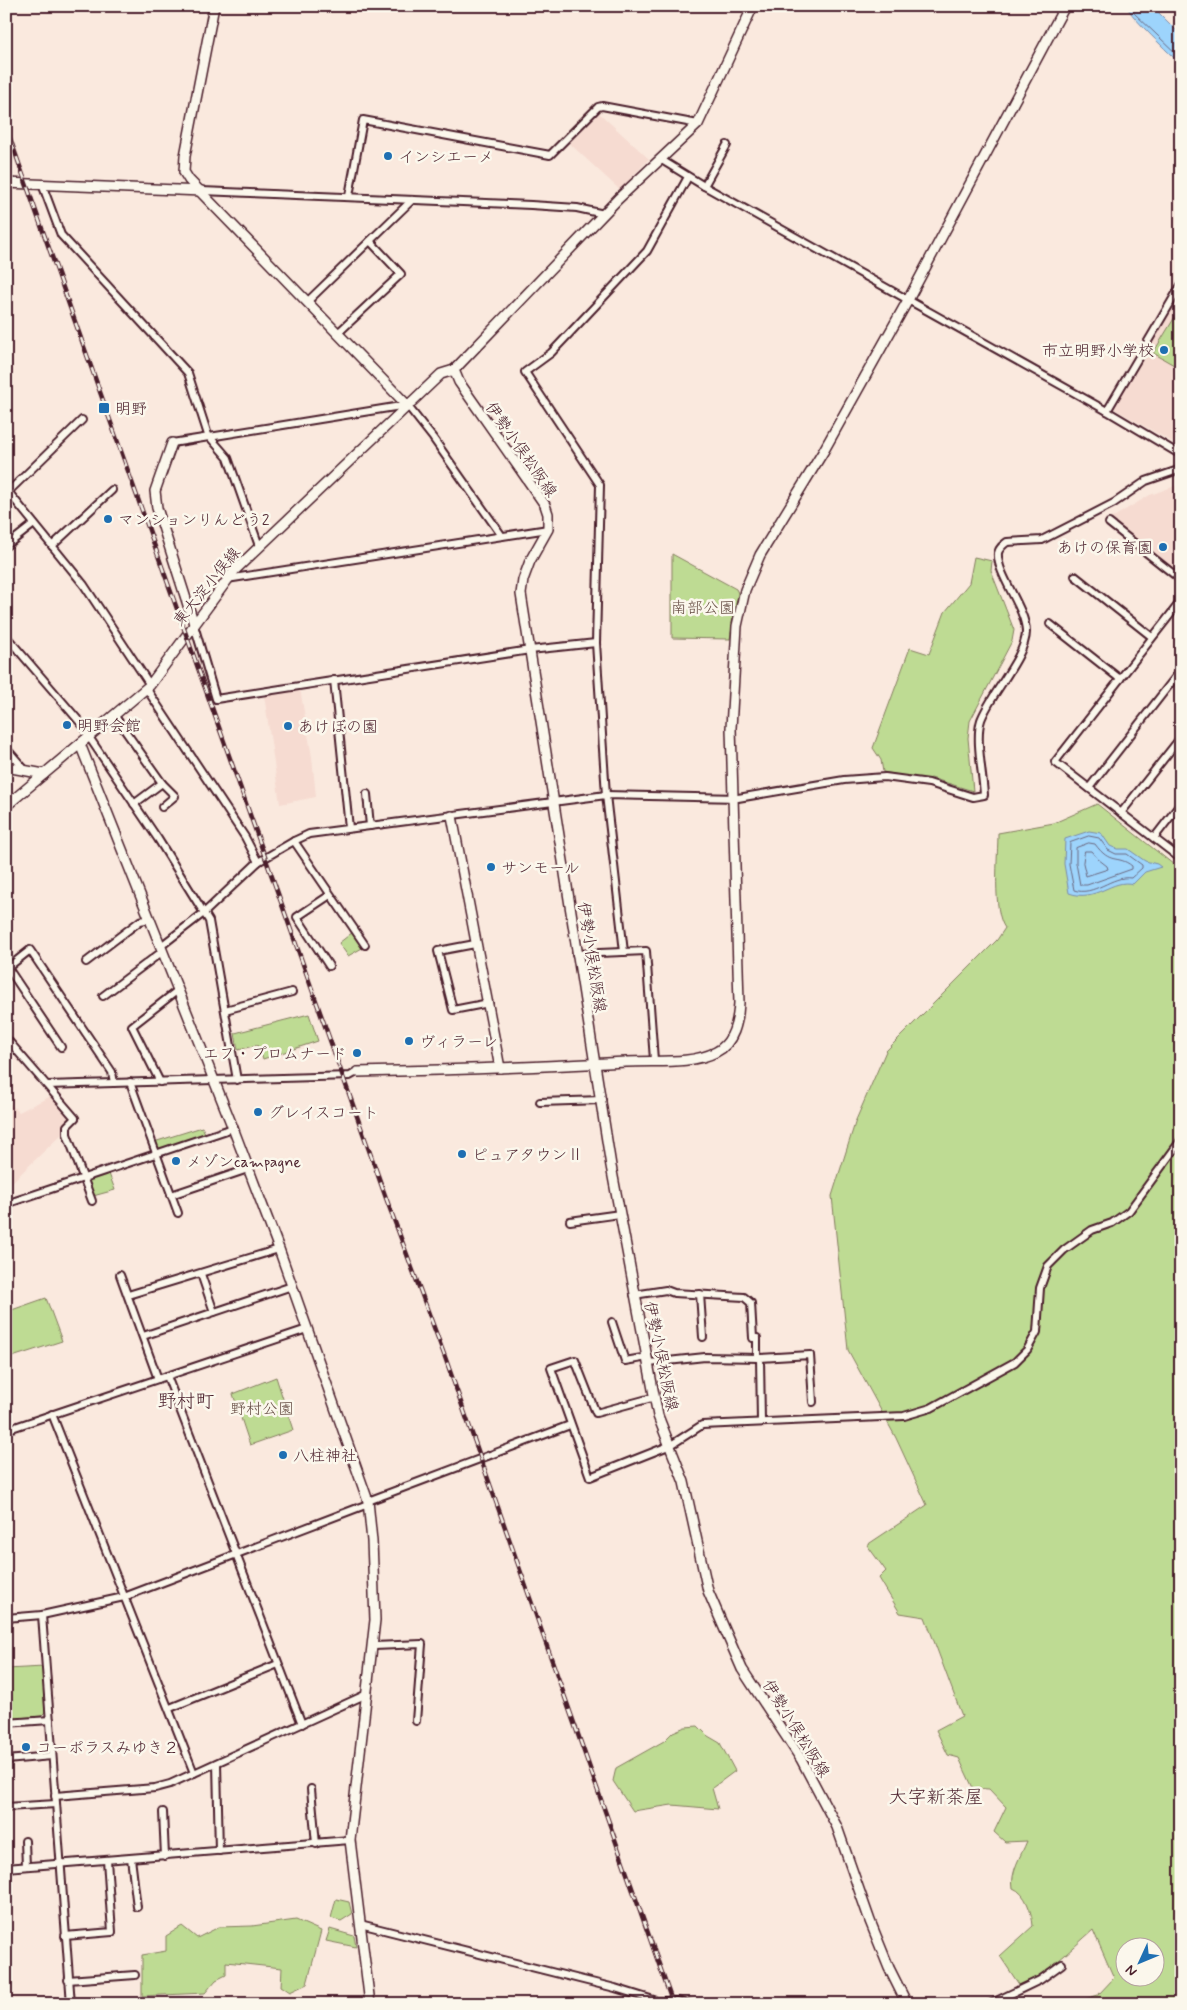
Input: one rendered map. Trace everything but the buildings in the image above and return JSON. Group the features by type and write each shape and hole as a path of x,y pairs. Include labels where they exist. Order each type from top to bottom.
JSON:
{"street":[{"path":"214,6 185,156 184,172 407,405 433,438 502,536"},
{"path":"454,370 604,214 698,124 753,6"},
{"path":"47,1085 350,1076 357,1072 500,1068 700,1058 716,1053 727,1044 737,1023 739,1003 732,798 733,671 737,626 747,582 760,555 823,452 908,300 1065,6"},
{"path":"349,196 362,120 550,155 598,107 602,106 698,124"},
{"path":"704,186 727,145"},
{"path":"660,159 688,177 1107,411 1181,455"},
{"path":"624,952 606,795 596,643 600,485 525,372 551,353 648,251 688,177"},
{"path":"6,183 349,196 577,208 604,214"},
{"path":"42,184 61,235 182,364 188,373 208,435 228,458 259,546"},
{"path":"308,301 412,200"},
{"path":"338,333 401,274 370,241"},
{"path":"1107,411 1181,285"},
{"name":"東大淀小俣線","path":"6,806 148,687 227,579 407,405 441,374 454,370"},
{"name":"伊勢小俣松阪線","path":"454,370 458,382 545,505 548,514 548,530 523,580 521,594 576,954 634,1295 658,1416 684,1482 708,1591 742,1669 801,1760 837,1827 888,1968 907,2004"},
{"path":"407,405 172,442 155,491 157,508 216,699 530,650 596,643"},
{"path":"82,420 7,490 84,585 245,837 258,862"},
{"path":"103,996 205,912 258,862 304,836 349,828 606,795 732,798 844,780 885,776 929,783 973,796 984,795 979,737 982,719 1022,647 1026,630 1001,567 998,553 1000,548 1007,542 1042,540 1114,503 1146,481 1181,469"},
{"path":"52,546 112,490"},
{"path":"1109,523 1181,580"},
{"path":"6,546 34,524"},
{"path":"227,579 548,530"},
{"path":"1075,576 1152,637"},
{"path":"1181,601 1056,762 1181,859"},
{"path":"1050,624 1120,679"},
{"path":"6,636 90,736 205,912 209,921 237,1080"},
{"path":"1089,788 1181,670"},
{"path":"334,680 349,828"},
{"path":"114,715 162,783 175,796 162,807"},
{"path":"1121,813 1181,737"},
{"path":"80,744 233,1128 279,1249 368,1503 375,1600 374,1646 366,1694 350,1840 370,2004"},
{"path":"6,748 26,771"},
{"path":"6,767 44,774"},
{"path":"134,804 162,783"},
{"path":"367,794 370,826"},
{"path":"1154,838 1181,803"},
{"path":"452,816 500,1068"},
{"path":"294,841 365,945"},
{"path":"329,966 297,917 330,895"},
{"path":"86,962 140,921 150,918"},
{"path":"475,944 438,950 453,1010 489,1003"},
{"path":"61,1047 7,969 30,950 112,1072 114,1083"},
{"path":"576,954 646,951 654,1060"},
{"path":"160,1082 132,1026 178,990"},
{"path":"225,1010 292,992"},
{"path":"6,1038 74,1118 67,1126 67,1134 92,1201"},
{"path":"130,1082 178,1213"},
{"path":"540,1102 602,1100"},
{"path":"6,1204 233,1128"},
{"path":"654,1397 596,1413 575,1360 551,1368 590,1477 671,1445 702,1425 916,1414 1004,1370 1027,1350 1036,1332 1040,1288 1048,1266 1064,1250 1092,1230 1112,1223 1129,1211 1181,1140"},
{"path":"171,1195 248,1169"},
{"path":"570,1221 620,1214"},
{"path":"128,1296 279,1249"},
{"path":"200,1274 214,1312"},
{"path":"120,1275 158,1379"},
{"path":"143,1336 292,1286"},
{"path":"634,1295 666,1290 674,1293 744,1296 751,1303 753,1338 757,1338 759,1358 761,1422"},
{"path":"700,1294 703,1337"},
{"path":"612,1322 625,1361 810,1355 814,1402"},
{"path":"6,1430 307,1330"},
{"path":"167,1376 302,1724"},
{"path":"52,1414 170,1708 194,1774"},
{"path":"6,1618 42,1615 124,1597 570,1425"},
{"path":"42,1615 71,2004"},
{"path":"374,1646 422,1644 416,1721"},
{"path":"170,1708 278,1664"},
{"path":"55,1796 155,1788 194,1774 366,1694"},
{"path":"6,1723 50,1720"},
{"path":"6,1760 52,1756"},
{"path":"217,1763 219,1852"},
{"path":"310,1789 316,1844"},
{"path":"6,1807 56,1804"},
{"path":"163,1812 165,1856"},
{"path":"6,1868 350,1840"},
{"path":"25,1841 26,1866"},
{"path":"131,1858 137,1907"},
{"path":"65,1936 112,1932 107,1860"},
{"path":"360,1924 615,1988 657,2001 677,2000 690,2004"},
{"path":"990,2004 1040,1980 1062,1964"},
{"path":"68,1980 135,1976"}],"shaded area":[{"path":"598,112 649,159 620,190 569,143"},
{"name":"市立明野小学校","path":"1181,292 1181,447 1113,408"},
{"name":"あけの保育園","path":"1175,486 1181,487 1181,575 1110,519 1150,495"},
{"name":"あけぼの園","path":"300,689 312,757 316,797 280,804 264,695"},
{"path":"51,1096 70,1119 64,1126 64,1132 6,1188 6,1100 19,1112"}],"green space":[{"path":"1181,307 1181,369 1153,353"},
{"name":"南部公園","path":"672,554 736,589 738,593 730,639 672,638"},
{"path":"974,557 992,561 991,571 1014,630 1012,641 970,721 968,738 973,791 931,778 927,780 883,772 881,760 873,748 910,648 929,654 945,612 969,583"},
{"path":"1097,804 1178,868 1181,867 1181,2004 1070,2004 1098,1995 1114,1978 1093,1930 1050,1968 1020,1986 1000,1956 1033,1926 1028,1904 1021,1894 1013,1888 1012,1882 1027,1841 1005,1842 994,1832 1006,1807 989,1789 973,1788 959,1758 948,1755 936,1730 962,1716 925,1617 900,1613 879,1578 886,1571 867,1545 927,1505 896,1438 848,1350 832,1196 856,1120 886,1051 997,940 1005,928 998,909 997,896 998,833 1054,823"},
{"path":"353,932 364,947 348,956 339,943"},
{"path":"309,1014 318,1041 263,1059 257,1045 238,1050 235,1033"},
{"path":"202,1127 205,1133 156,1150 154,1142"},
{"path":"108,1171 115,1190 93,1196 86,1179"},
{"path":"46,1298 62,1341 6,1359 6,1312"},
{"name":"野村公園","path":"276,1377 293,1430 250,1445 233,1394"},
{"path":"44,1667 45,1712 41,1716 6,1719 6,1669"},
{"path":"698,1726 708,1736 720,1743 735,1771 712,1788 718,1809 672,1805 633,1811 613,1781 616,1768 664,1741 673,1732 685,1727"},
{"path":"336,1899 349,1902 352,1914 341,1921 331,1918"},
{"path":"296,1920 321,1931 307,1984 290,1992 281,1986 282,1968 226,1962 226,1975 216,1980 205,1993 142,1996 142,1955 166,1951 166,1936 182,1926 197,1938 219,1927 252,1926"},
{"path":"330,1929 354,1936 356,1947 326,1941"}],"water":[{"path":"1127,6 1152,6 1181,35 1181,65 1142,26"},
{"path":"1089,831 1101,833 1110,846 1117,849 1128,849 1145,861 1161,867 1145,872 1133,884 1118,884 1087,895 1069,893 1064,864 1065,839"}],"railway":[{"path":"6,127 386,1198 445,1357 673,2004"}],"place":[{"name":"インシエーメ","path":"388,156"},
{"name":"市立明野小学校","path":"1164,350"},
{"name":"明野","path":"104,408"},
{"name":"マンションりんどう2","path":"108,519"},
{"name":"あけの保育園","path":"1163,547"},
{"name":"明野会館","path":"67,725"},
{"name":"あけぼの園","path":"288,726"},
{"name":"サンモール","path":"491,867"},
{"name":"ヴィラーレ","path":"409,1041"},
{"name":"エフ・プロムナード","path":"357,1053"},
{"name":"グレイスコート","path":"258,1112"},
{"name":"ピュアタウンⅡ","path":"462,1154"},
{"name":"メゾンcampagne","path":"176,1161"},
{"name":"八柱神社","path":"283,1455"},
{"name":"コーポラスみゆき２","path":"26,1747"}],"district":[{"name":"野村町","path":"186,1400"},
{"name":"大字新茶屋","path":"936,1796"}]}
